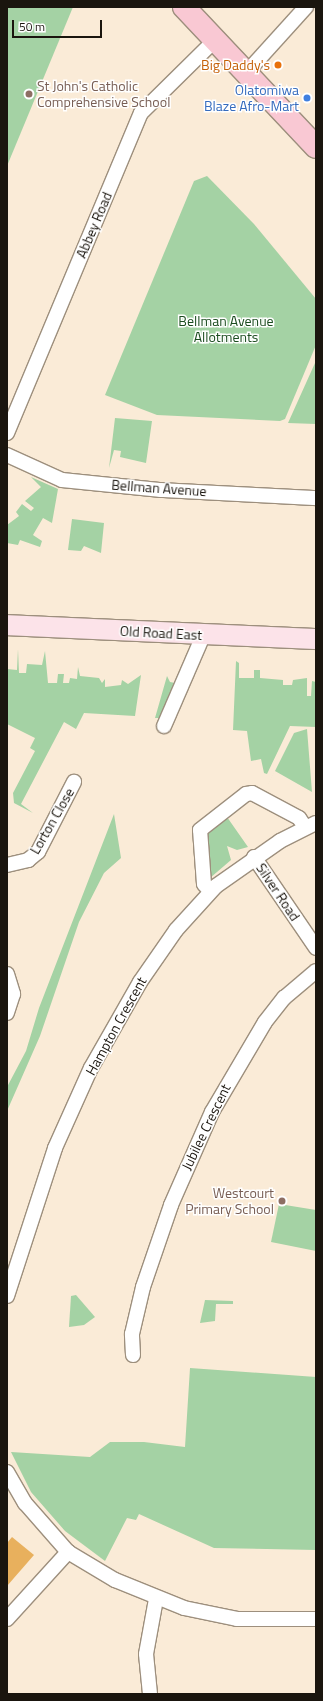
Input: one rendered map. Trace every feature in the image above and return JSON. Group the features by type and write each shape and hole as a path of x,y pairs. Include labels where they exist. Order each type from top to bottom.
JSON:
{"main road":[{"path":"184,7 247,72 316,147"},
{"name":"Old Road East","path":"7,625 203,636 316,639"}],"street":[{"path":"247,72 306,7"},
{"name":"Abbey Road","path":"7,433 141,113 216,40"},
{"name":"Bellman Avenue","path":"7,455 62,480 161,490 316,498"},
{"path":"164,726 203,636"},
{"name":"Lorton Close","path":"7,865 28,860 38,852 74,782"},
{"path":"210,891 204,883 200,830 246,794 252,793 310,825"},
{"name":"Hampton Crescent","path":"7,1296 54,1148 91,1068 158,954 210,891 254,857 310,825"},
{"name":"Silver Road","path":"254,857 316,948"},
{"name":"Jubilee Crescent","path":"134,1355 132,1334 145,1280 170,1205 212,1112 267,1018 292,990 316,971"},
{"path":"7,974 13,994 7,1012"},
{"path":"7,1472 25,1503 68,1552 156,1599 237,1619 316,1619"},
{"path":"7,1619 68,1552"},
{"path":"150,1694 146,1654 156,1599"}],"green space":[{"name":"St John's Catholic Comprehensive School","path":"7,7 73,7 7,166"},
{"name":"Bellman Avenue Allotments","path":"207,176 254,224 316,299 316,345 285,419 280,421 157,415 105,395 194,181"},
{"path":"316,360 316,424 288,423 315,363"},
{"path":"115,418 152,421 146,463 120,457 121,451 114,450 109,468"},
{"path":"31,477 58,489 52,523 43,518 33,535 42,541 40,547 20,540 18,545 7,543 7,525 19,516 16,512 22,504 31,511 34,508 25,501 41,487"},
{"path":"72,519 104,523 101,553 84,546 81,551 68,550"},
{"path":"18,649 19,673 26,673 27,664 42,665 45,651 48,683 57,683 58,674 64,674 63,683 69,683 70,678 77,679 78,667 80,676 99,678 102,683 105,679 105,687 121,685 122,680 128,684 141,675 135,716 84,713 76,729 64,722 21,804 33,813 14,803 13,793 35,751 30,748 35,738 7,724 7,669 17,670"},
{"path":"236,661 239,663 239,678 254,678 254,670 260,670 260,678 283,680 283,685 292,685 293,680 307,678 307,696 311,696 312,681 316,682 316,727 290,726 267,774 264,773 261,759 251,761 247,731 233,730"},
{"path":"179,671 184,671 162,718 155,718 167,676 170,682 175,683"},
{"path":"307,729 312,792 275,771 294,733"},
{"path":"114,814 121,858 104,873 79,922 40,1036 7,1111 7,1087 26,1051 39,1008"},
{"path":"227,817 248,847 237,850 227,846 231,860 210,878 203,831"},
{"path":"279,1204 316,1210 316,1251 271,1242"},
{"path":"76,1295 95,1317 84,1325 69,1327 71,1296"},
{"path":"205,1300 233,1301 233,1304 216,1304 215,1321 200,1323"},
{"path":"190,1368 316,1377 316,1550 214,1548 139,1514 136,1520 127,1518 105,1561 65,1531 31,1492 11,1452 90,1457 110,1442 144,1442 185,1447"}],"building":[{"path":"12,1537 34,1555 7,1586 7,1543"}],"place":[{"name":"Big Daddy's","path":"278,65"},
{"name":"St John's Catholic Comprehensive School","path":"29,94"},
{"name":"Olatomiwa Blaze Afro-Mart","path":"307,98"},
{"name":"Westcourt Primary School","path":"282,1201"}]}
